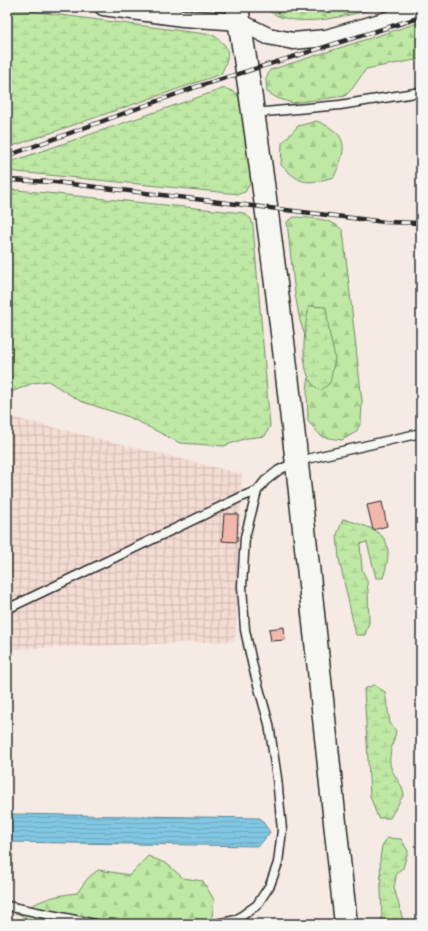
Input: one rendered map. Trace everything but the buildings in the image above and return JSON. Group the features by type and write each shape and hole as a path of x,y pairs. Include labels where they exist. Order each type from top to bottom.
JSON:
{"street":[{"path":"102,7 183,18 238,15 268,36 293,41 326,38 421,10"},
{"path":"238,15 254,113 298,461 346,924"}],"lane":[{"path":"254,113 340,105 421,92"},
{"path":"216,924 236,920 257,905 270,885 278,863 281,837 277,778 269,724 252,667 244,630 242,586 245,538 258,491 265,481 279,470 298,461 421,433"},
{"path":"7,609 241,497 258,491"},
{"path":"7,906 95,924"}],"shaded area":[{"path":"7,416 242,474 235,641 9,649 7,657"}],"green space":[{"path":"264,7 381,7 321,20 304,21 275,15"},
{"path":"7,8 213,35 224,44 228,52 226,62 221,74 7,148"},
{"path":"421,22 421,59 366,69 352,89 345,96 292,103 277,98 267,92 266,79 270,70"},
{"path":"225,88 236,93 241,100 251,182 245,192 239,194 7,171 7,163"},
{"path":"317,121 328,126 340,137 343,143 343,150 334,177 305,182 294,177 281,165 282,143 298,126"},
{"path":"7,189 244,213 251,219 253,226 270,426 265,436 247,438 224,446 180,443 129,417 80,401 48,381 33,383 7,394"},
{"path":"294,217 314,218 327,221 333,223 343,231 362,401 361,422 356,432 342,440 322,437 308,421 307,390 312,356 300,321 295,294 287,222"},
{"path":"309,306 326,307 329,331 335,358 330,383 320,391 311,382 305,365 304,344"},
{"path":"343,519 376,531 387,543 387,564 383,578 376,578 367,542 360,544 362,569 367,581 368,591 369,622 365,635 356,635 339,559 337,535"},
{"path":"374,685 385,692 390,723 396,731 390,753 390,763 391,769 404,794 390,818 378,818 370,796 364,689"},
{"path":"387,838 401,839 408,851 403,868 397,872 394,887 404,924 384,924 382,921 380,859 382,846"},
{"path":"148,856 167,864 183,878 203,881 214,900 212,918 224,924 33,924 18,913 46,899 77,893 88,878 98,870 130,875"}],"water":[{"path":"7,814 260,818 270,832 259,846 7,842"}],"railway":[{"path":"7,156 196,87 421,17"},
{"path":"7,180 55,182 385,222 421,223"}]}
